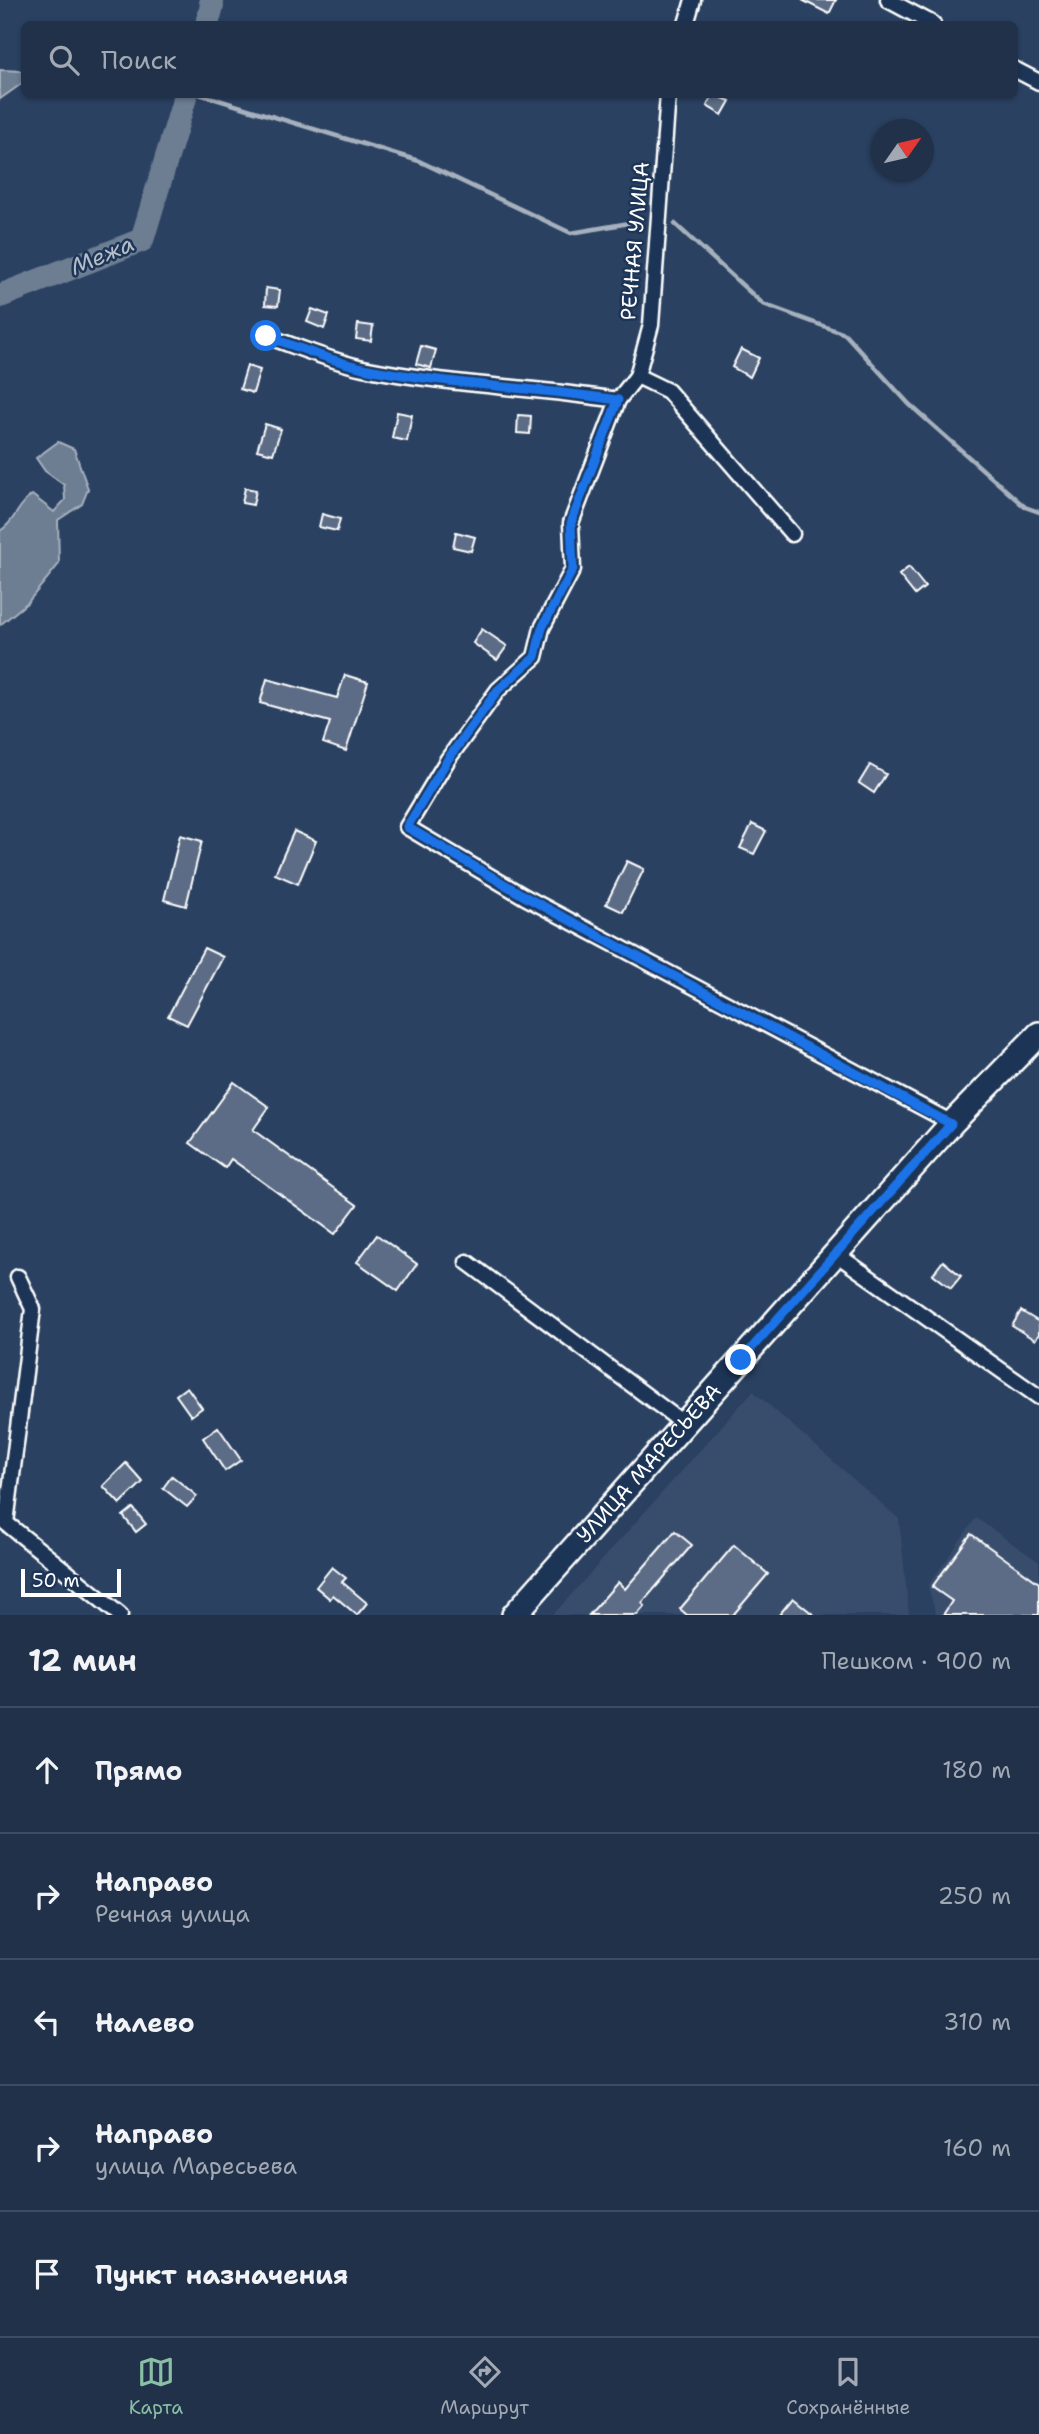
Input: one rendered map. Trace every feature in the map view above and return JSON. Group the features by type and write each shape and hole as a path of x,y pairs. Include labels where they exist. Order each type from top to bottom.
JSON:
{"main road":[{"name":"УЛИЦА МАРЕСЬЕВА","path":"514,1615 951,1124 1039,1034"}],"street":[{"path":"687,21 694,0"},
{"path":"888,0 927,21"},
{"path":"1018,71 1039,82"},
{"name":"РЕЧНАЯ УЛИЦА","path":"668,98 651,325 637,376 618,400 571,523 573,569 542,628 535,657 498,690 448,759 407,827 526,897 951,1124"},
{"path":"266,336 361,367 464,384 547,389 618,400"},
{"path":"637,376 668,391 792,534"},
{"path":"836,1254 1039,1397"},
{"path":"467,1262 683,1423"},
{"path":"18,1277 33,1309 6,1523 120,1615"}],"shaded area":[{"path":"0,70 21,71 21,84 0,99"},
{"path":"58,442 74,449 88,489 82,504 58,520 59,564 28,602 0,625 0,531 10,523 23,503 32,495 54,512 65,500 64,485 45,471 36,458"},
{"path":"753,1391 899,1519 909,1615 553,1615"},
{"path":"976,1518 1039,1562 1039,1615 936,1615 928,1586"}],"building":[{"path":"802,0 836,0 829,14"},
{"path":"711,98 730,101 722,115 707,106"},
{"path":"266,288 280,290 278,306 265,305"},
{"path":"312,309 329,315 324,329 307,322"},
{"path":"358,324 373,326 371,341 356,339"},
{"path":"421,346 436,350 431,368 416,364"},
{"path":"741,349 759,358 750,377 732,367"},
{"path":"247,366 260,370 253,393 240,389"},
{"path":"397,412 412,415 407,441 392,438"},
{"path":"518,415 531,416 530,434 517,433"},
{"path":"265,424 281,429 273,454 257,450"},
{"path":"245,488 256,490 253,505 242,503"},
{"path":"322,514 340,519 337,531 319,527"},
{"path":"456,532 475,537 471,551 453,547"},
{"path":"909,567 925,587 915,595 899,575"},
{"path":"482,629 507,646 497,660 473,643"},
{"path":"345,675 368,682 346,751 323,743 330,722 260,703 267,679 337,698"},
{"path":"870,765 886,774 874,793 859,783"},
{"path":"752,824 766,831 754,854 740,848"},
{"path":"294,831 316,841 298,884 275,874"},
{"path":"180,835 202,841 186,906 164,900"},
{"path":"627,861 644,869 623,912 606,904"},
{"path":"204,948 223,957 187,1025 168,1016"},
{"path":"234,1082 269,1107 253,1130 357,1205 335,1234 231,1159 225,1168 190,1143"},
{"path":"377,1235 417,1264 398,1291 357,1262"},
{"path":"943,1261 961,1276 951,1288 933,1274"},
{"path":"1021,1311 1039,1322 1039,1334 1035,1340 1012,1326"},
{"path":"187,1387 202,1408 191,1416 176,1395"},
{"path":"218,1427 241,1460 225,1471 203,1438"},
{"path":"126,1463 143,1482 120,1504 103,1486"},
{"path":"172,1476 197,1496 187,1507 163,1488"},
{"path":"133,1508 146,1524 136,1532 123,1516"},
{"path":"675,1531 692,1545 642,1603 645,1606 637,1615 589,1615 618,1582 625,1589"},
{"path":"971,1534 1039,1583 1039,1615 943,1615 952,1601 932,1587"},
{"path":"734,1545 768,1574 733,1615 687,1615 680,1609"},
{"path":"332,1567 346,1578 342,1582 367,1603 357,1615 333,1595 330,1599 316,1587"},
{"path":"793,1598 814,1615 779,1615"}],"waterway":[{"name":"Межа","path":"208,21 211,0"},
{"name":"Межа","path":"0,296 142,240 185,98"},
{"path":"212,98 419,161 571,233 641,221"},
{"path":"675,224 763,304 845,334 909,404 1025,507 1039,512"}],"route":[{"path":"266,336 361,367 464,384 547,389 618,400 571,523 573,569 542,628 535,657 498,690 448,759 407,827 526,897 951,1124 741,1360"}]}
